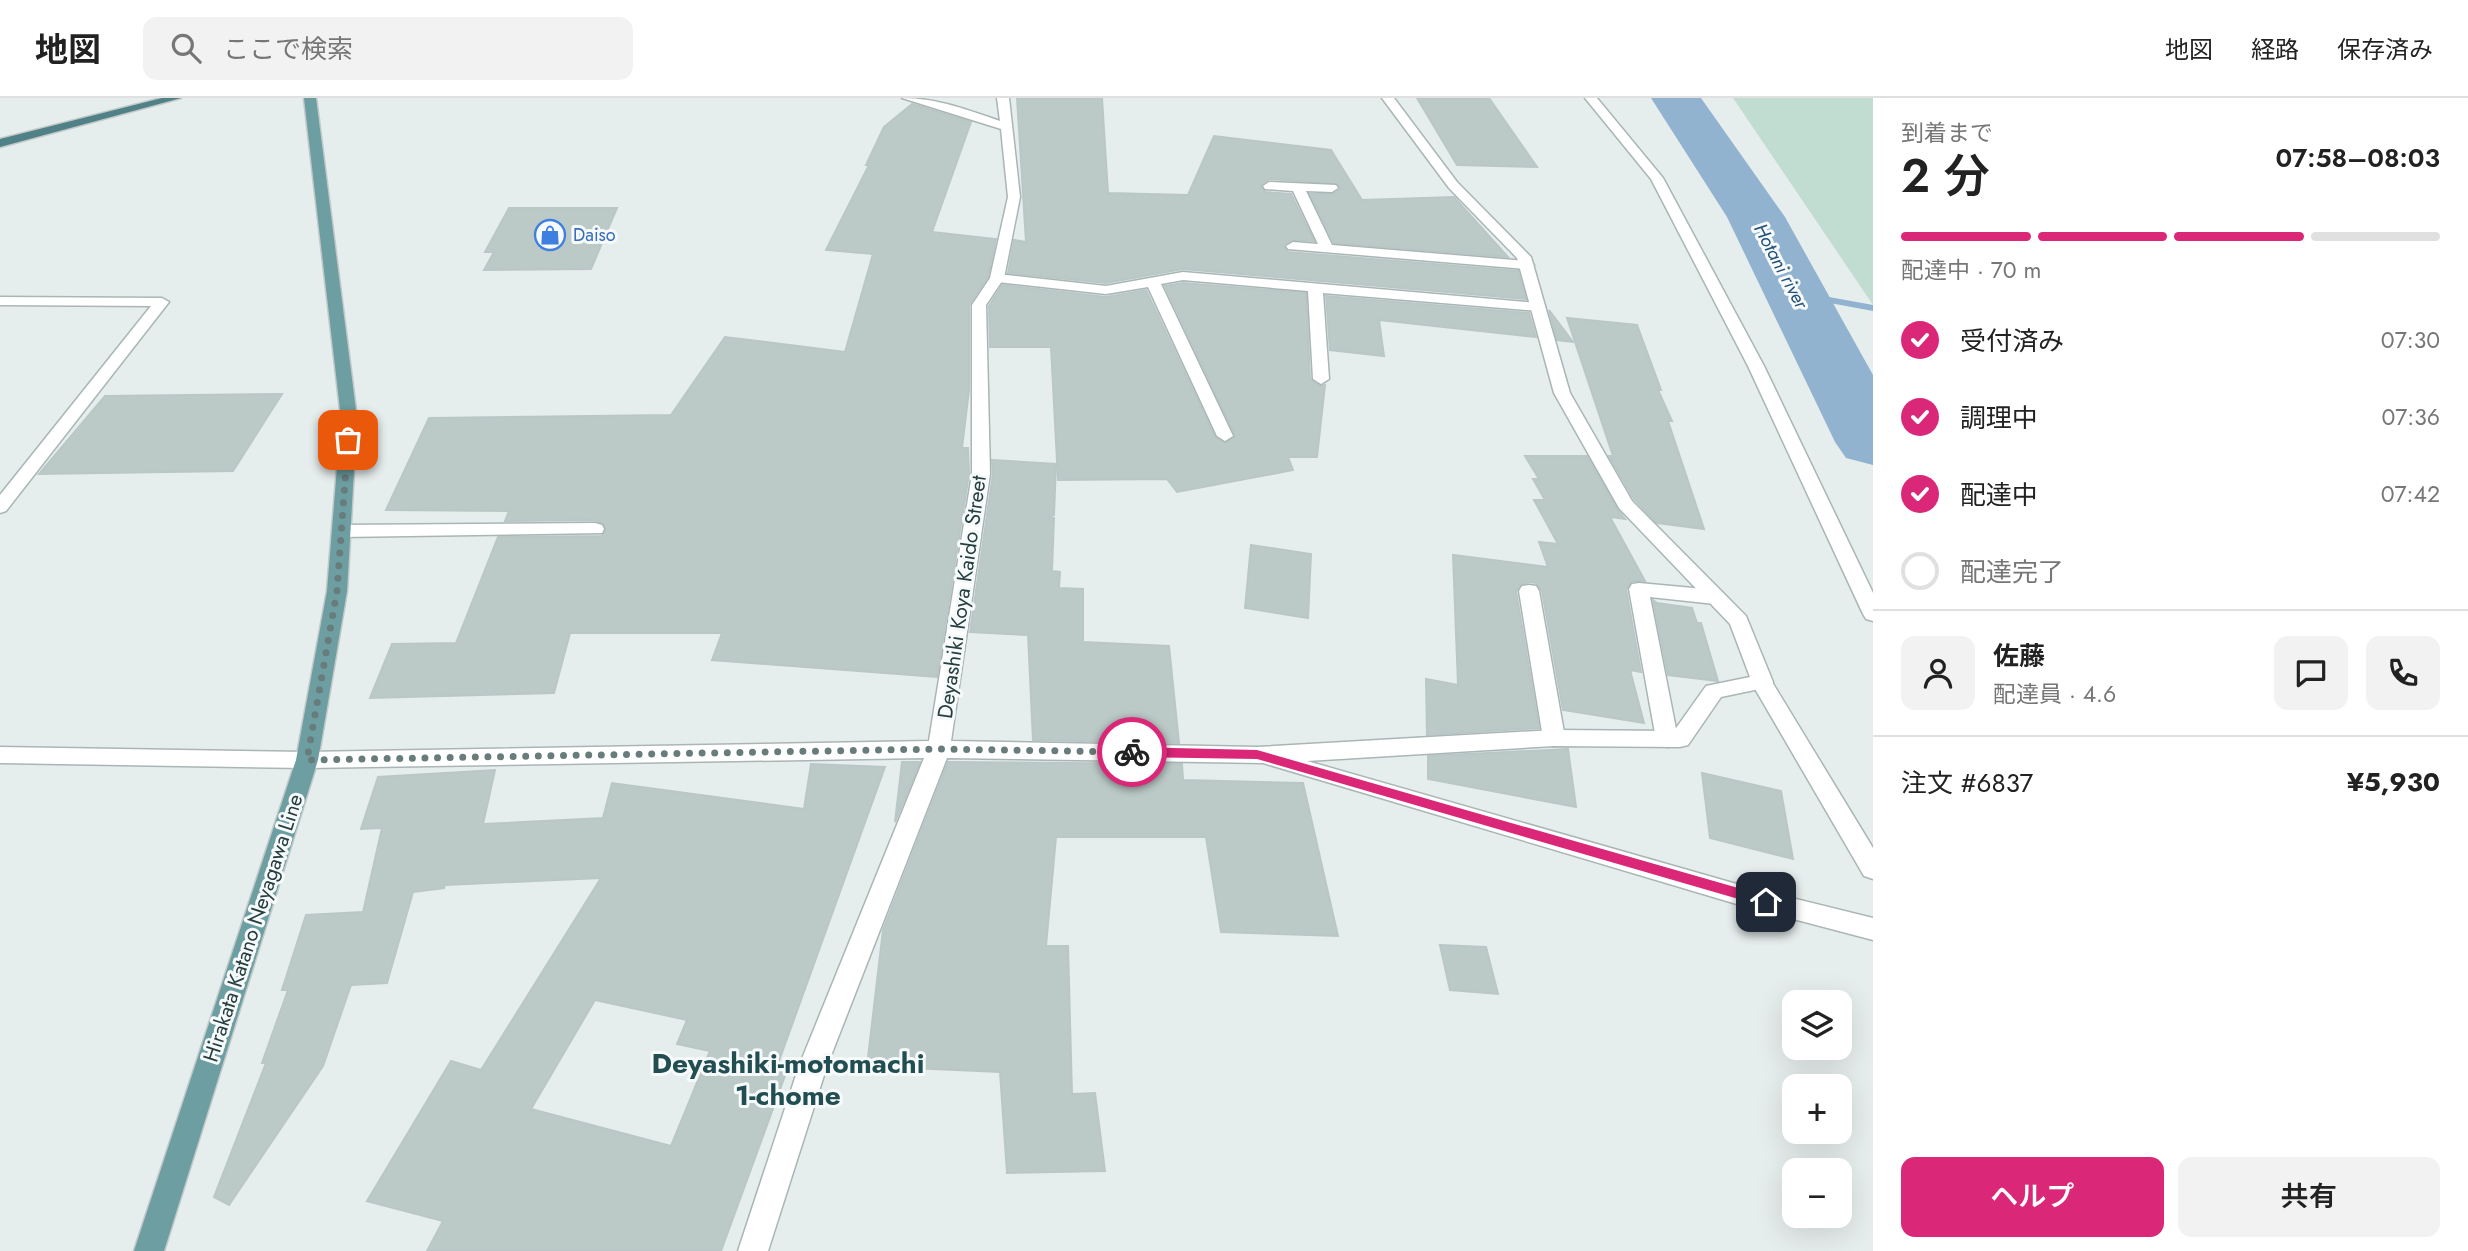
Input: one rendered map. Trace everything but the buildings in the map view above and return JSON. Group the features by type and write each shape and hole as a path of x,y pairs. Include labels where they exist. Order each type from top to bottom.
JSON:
{"highway":[{"path":"37,120 124,98"},
{"path":"0,143 176,98"}],"main road":[{"name":"Hirakata Katano Neyagawa Line","path":"149,1251 307,760 337,591 349,418 310,98"}],"street":[{"path":"908,98 952,108 1006,127"},
{"name":"Deyashiki Koya Kaido Street","path":"753,1251 813,1066 939,749 981,474 979,305 997,278 1013,197 1003,98"},
{"path":"1388,98 1453,185 1524,257 1562,393 1625,504 1739,621 1762,682 1873,869"},
{"path":"1591,98 1657,178 1756,366 1873,614"},
{"path":"1269,186 1332,188"},
{"path":"1298,188 1327,249"},
{"path":"1293,246 1527,265"},
{"path":"997,278 1106,290 1183,276 1538,307"},
{"path":"1153,282 1225,436"},
{"path":"1315,288 1321,379"},
{"path":"0,301 162,302 0,506"},
{"path":"341,531 595,530"},
{"path":"1667,739 1639,589 1715,597"},
{"path":"1530,591 1553,738"},
{"path":"0,755 307,760 939,749 1257,755 1553,738 1667,739 1680,738 1714,691 1762,682"},
{"path":"1257,755 1740,895 1873,929"}],"green space":[{"path":"1733,98 1873,98 1873,305"}],"waterway":[{"name":"Hotani river","path":"1676,98 1756,217 1873,442"},
{"path":"1796,294 1873,308"}],"way so far":[{"path":"348,440 337,591 307,760 939,749 1132,752"}],"place":[{"name":"Daiso","path":"550,235"}],"district":[{"name":"Deyashiki-motomachi 1-chome","path":"788,1079"}],"route":[{"path":"1132,752 1257,755 1766,902"}]}
